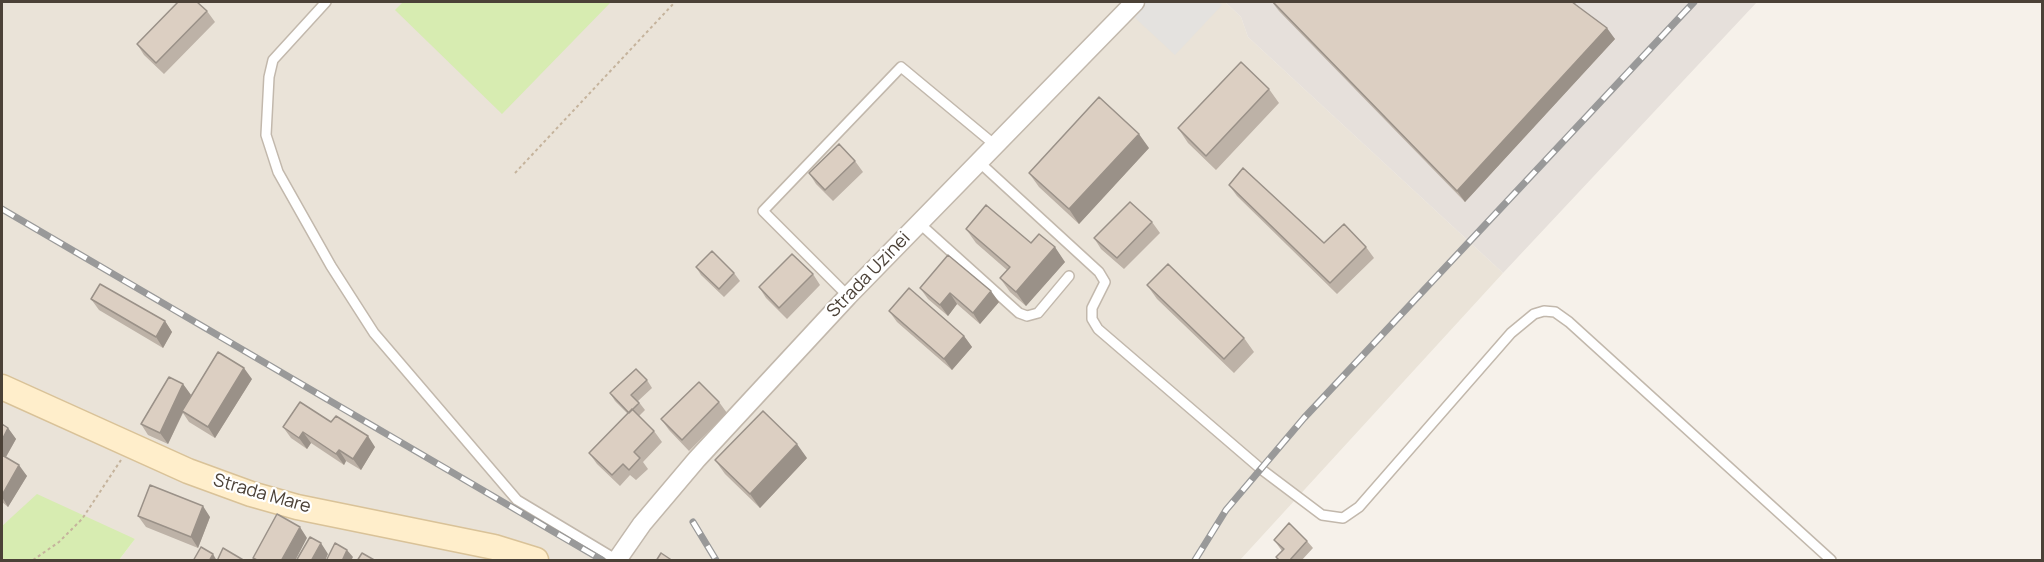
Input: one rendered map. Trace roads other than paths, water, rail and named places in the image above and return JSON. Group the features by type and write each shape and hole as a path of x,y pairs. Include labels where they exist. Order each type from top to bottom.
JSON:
{"main road":[{"name":"Strada Mare","path":"2,387 221,484 273,501 494,547 536,561"}],"street":[{"name":"Strada Uzinei","path":"617,561 642,524 697,459 848,296 1135,2"}],"lane":[{"path":"326,2 273,60 269,77 266,135 278,172 331,266 374,333 517,500 617,561"},
{"path":"848,296 763,211 901,67 994,145"},
{"path":"979,162 1099,272 1105,282 1092,308 1092,320 1098,329 1261,469 1322,515 1343,518 1359,507 1511,333 1534,314 1544,311 1555,312 1569,322 1831,561"},
{"path":"919,223 1019,313 1027,316 1038,313 1069,276"}],"railway":[{"path":"1195,560 1226,510 1304,418 1694,2"},
{"path":"2,209 602,560"},
{"path":"693,522 716,560"}]}
